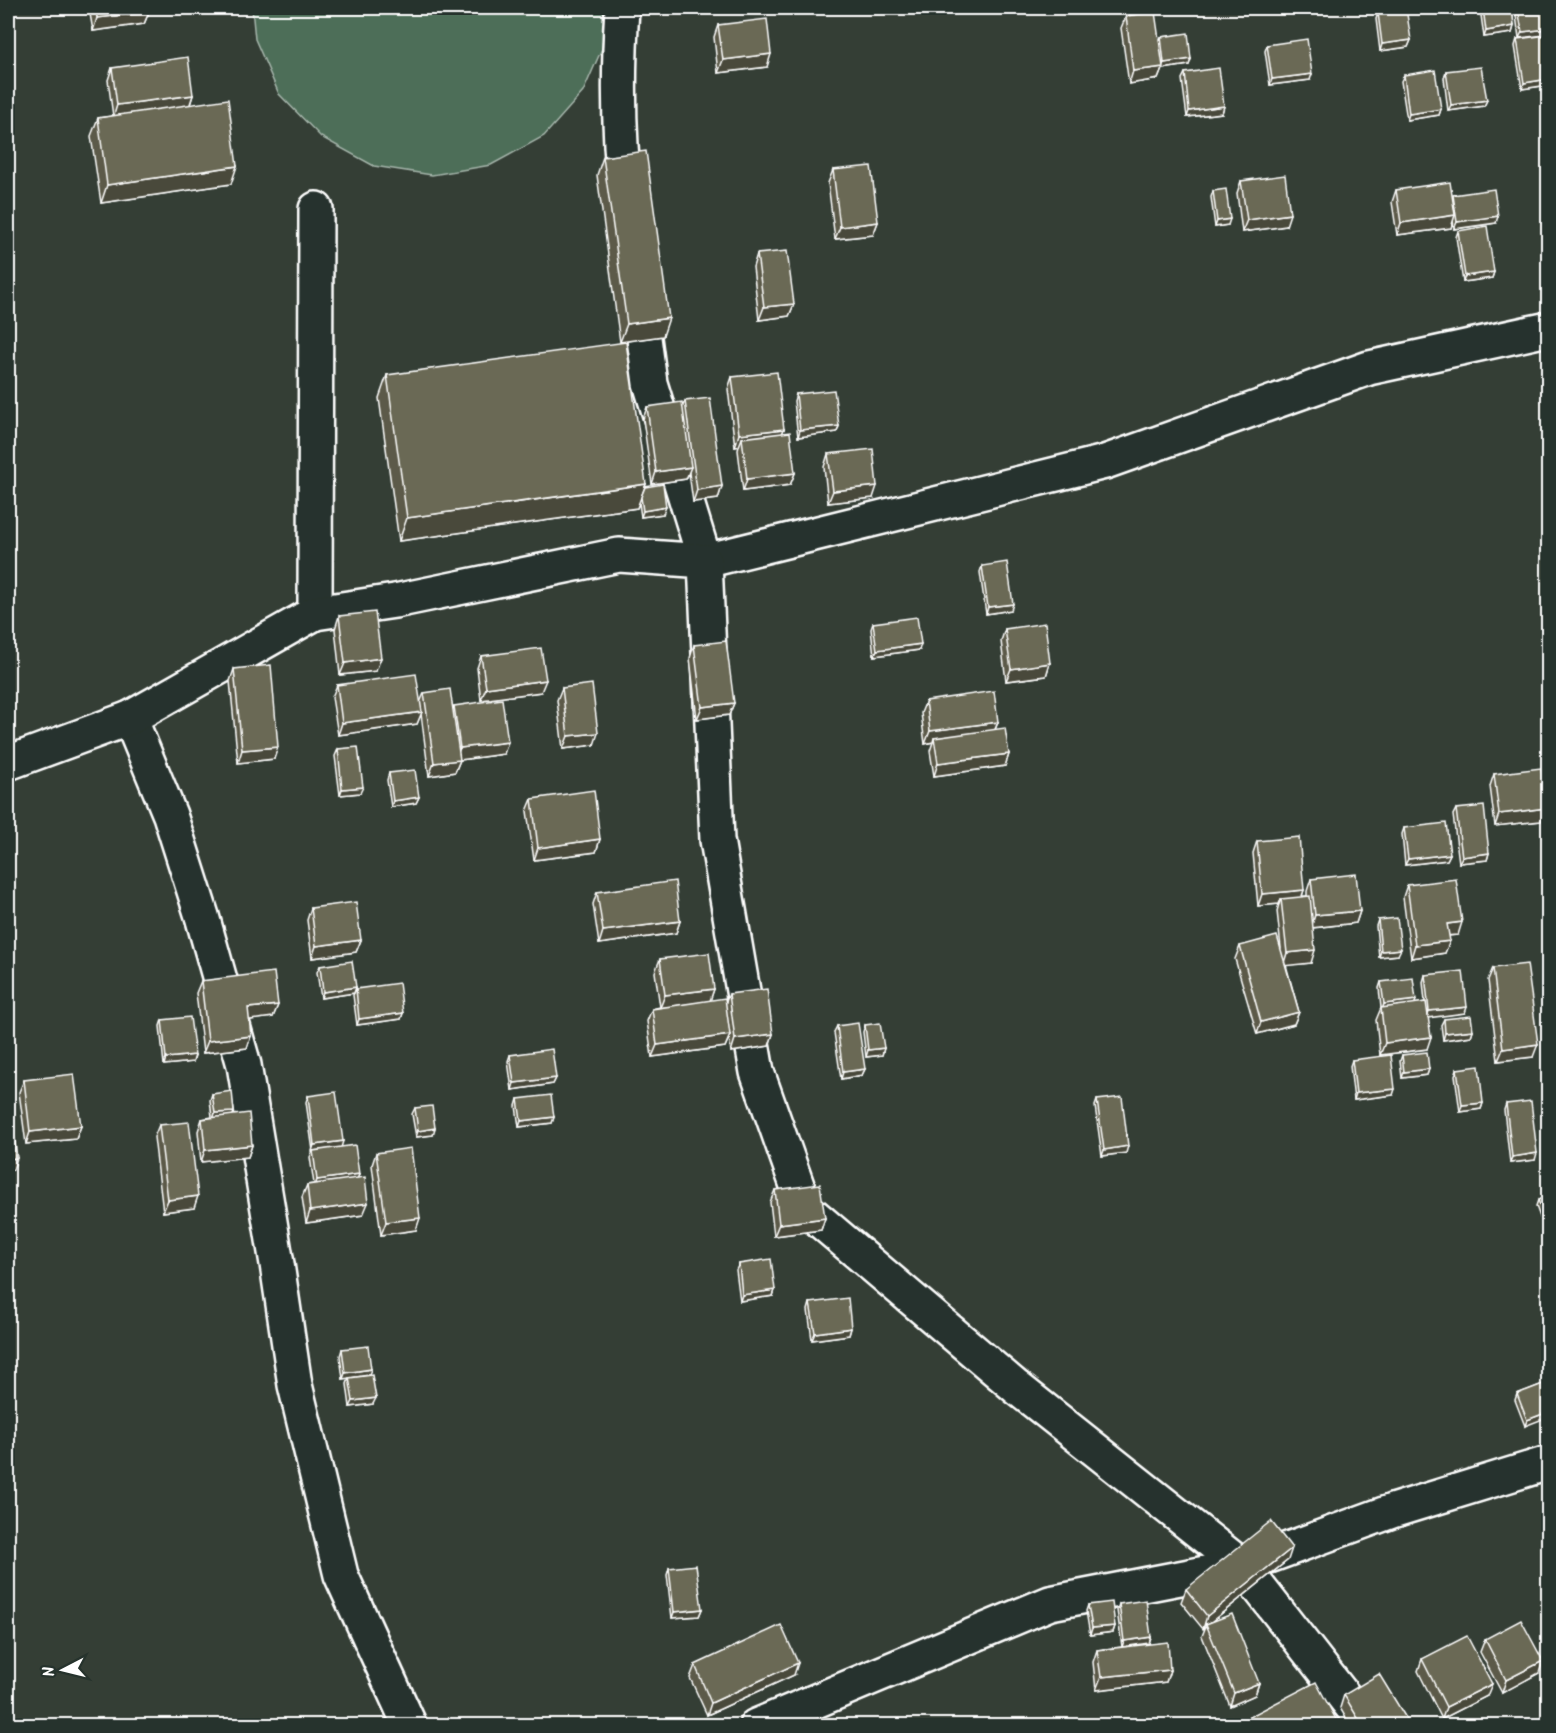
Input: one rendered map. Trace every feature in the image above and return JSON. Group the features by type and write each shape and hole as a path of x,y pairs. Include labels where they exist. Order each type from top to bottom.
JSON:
{"street":[{"path":"622,8 620,157 630,227"},
{"path":"315,614 316,209"},
{"path":"634,262 650,383 705,561 717,840 757,1072 805,1208 1016,1387 1242,1566 1367,1725"},
{"path":"8,763 130,718 315,614 395,601 619,555 705,561 1105,462 1369,368 1548,329"},
{"path":"130,718 170,815 202,916 244,1065 295,1385 341,1575 410,1725"},
{"path":"756,1725 1050,1603 1242,1566 1392,1511 1548,1463"}],"green space":[{"path":"252,8 610,8 607,37 583,92 544,136 491,165 432,175 374,166 321,137 279,94 255,39"}],"building":[{"path":"96,8 148,8 149,12 97,18"},
{"path":"1406,8 1411,40 1382,44 1378,13"},
{"path":"1483,8 1512,8 1514,26 1486,31"},
{"path":"1518,8 1544,8 1547,29 1522,32"},
{"path":"1155,12 1163,67 1133,71 1126,16"},
{"path":"767,19 771,54 723,60 718,25"},
{"path":"1188,33 1191,59 1164,63 1161,37"},
{"path":"1548,35 1548,79 1524,83 1517,39"},
{"path":"1307,39 1312,74 1272,79 1267,45"},
{"path":"188,57 193,95 117,105 112,68"},
{"path":"1481,67 1487,100 1451,105 1446,71"},
{"path":"1219,68 1224,106 1189,111 1185,73"},
{"path":"1435,70 1441,109 1409,114 1404,75"},
{"path":"228,99 237,166 107,185 98,118"},
{"path":"646,151 669,318 627,324 603,157"},
{"path":"871,166 878,222 840,227 833,170"},
{"path":"1285,175 1290,214 1247,220 1241,181"},
{"path":"1450,182 1455,215 1401,223 1396,190"},
{"path":"1226,189 1230,219 1217,221 1213,191"},
{"path":"1494,189 1498,216 1457,222 1453,195"},
{"path":"1487,226 1494,272 1465,276 1458,231"},
{"path":"787,251 794,304 764,307 757,254"},
{"path":"626,342 646,484 407,518 387,375"},
{"path":"777,372 784,429 739,434 732,377"},
{"path":"834,390 839,426 800,430 796,394"},
{"path":"710,398 722,486 697,490 685,401"},
{"path":"682,402 691,467 656,472 647,407"},
{"path":"790,432 795,473 747,479 742,438"},
{"path":"873,449 877,486 833,491 828,454"},
{"path":"663,484 666,507 643,511 641,497 645,487"},
{"path":"1007,562 1013,604 988,607 982,566"},
{"path":"375,612 381,658 345,663 339,616"},
{"path":"917,617 921,644 877,650 873,623"},
{"path":"1045,623 1050,663 1011,669 1005,629"},
{"path":"726,641 734,703 702,707 694,645"},
{"path":"541,648 546,680 486,688 481,656"},
{"path":"271,665 278,747 242,750 234,669"},
{"path":"416,674 422,712 342,723 337,685"},
{"path":"592,684 598,733 568,736 562,688"},
{"path":"450,689 460,760 434,763 424,693"},
{"path":"994,691 998,722 930,731 926,701"},
{"path":"502,699 508,742 460,748 454,706"},
{"path":"1005,728 1009,754 938,763 934,738"},
{"path":"358,747 363,787 342,789 338,749"},
{"path":"1541,768 1546,808 1499,814 1494,774"},
{"path":"415,770 419,797 393,801 389,773"},
{"path":"594,790 600,839 538,848 532,799"},
{"path":"1484,806 1489,853 1462,857 1456,809"},
{"path":"1446,823 1450,854 1408,859 1404,828"},
{"path":"1299,837 1304,890 1262,894 1257,841"},
{"path":"1356,874 1360,911 1315,915 1311,879"},
{"path":"1456,879 1462,922 1447,924 1450,941 1415,945 1407,885"},
{"path":"675,881 680,921 603,931 597,892"},
{"path":"1310,896 1315,950 1287,953 1281,899"},
{"path":"356,902 361,940 316,946 311,908"},
{"path":"1397,918 1401,949 1381,951 1378,920"},
{"path":"1277,936 1299,1012 1261,1022 1240,946"},
{"path":"709,953 714,989 665,995 660,959"},
{"path":"352,961 356,987 323,992 320,966"},
{"path":"1527,964 1538,1044 1503,1049 1493,968"},
{"path":"1463,971 1467,1007 1429,1011 1425,975"},
{"path":"274,972 278,1005 248,1008 251,1036 208,1041 201,981"},
{"path":"1413,978 1416,1000 1384,1004 1381,982"},
{"path":"399,983 403,1013 359,1019 356,989"},
{"path":"767,989 773,1034 735,1039 729,994"},
{"path":"725,998 730,1035 657,1045 652,1009"},
{"path":"1426,1002 1431,1037 1385,1043 1381,1008"},
{"path":"1471,1016 1473,1030 1445,1033 1444,1019"},
{"path":"190,1017 195,1055 166,1058 162,1020"},
{"path":"858,1023 865,1069 843,1072 837,1026"},
{"path":"880,1023 884,1048 868,1050 865,1025"},
{"path":"552,1049 556,1078 514,1083 510,1055"},
{"path":"1427,1052 1429,1069 1404,1072 1402,1055"},
{"path":"1391,1055 1395,1089 1356,1093 1352,1060"},
{"path":"1479,1066 1483,1103 1462,1105 1457,1069"},
{"path":"74,1074 81,1126 30,1132 24,1080"},
{"path":"232,1091 234,1112 215,1113 212,1094"},
{"path":"336,1092 343,1141 314,1145 308,1096"},
{"path":"551,1095 554,1117 521,1121 518,1099"},
{"path":"1122,1097 1128,1146 1104,1150 1097,1100"},
{"path":"1531,1101 1537,1153 1512,1157 1506,1104"},
{"path":"432,1106 435,1128 418,1131 415,1108"},
{"path":"249,1113 252,1145 205,1150 202,1119"},
{"path":"189,1122 198,1196 168,1200 159,1125"},
{"path":"8,1126 13,1126 17,1158 8,1159"},
{"path":"355,1145 359,1174 317,1180 313,1151"},
{"path":"411,1148 420,1218 386,1222 376,1153"},
{"path":"365,1177 368,1203 310,1211 307,1185"},
{"path":"820,1184 825,1218 779,1224 775,1190"},
{"path":"1548,1196 1548,1225 1538,1200"},
{"path":"771,1259 775,1290 742,1295 739,1264"},
{"path":"848,1298 851,1328 815,1333 810,1303"},
{"path":"368,1346 371,1369 345,1373 342,1349"},
{"path":"372,1375 376,1398 353,1401 349,1378"},
{"path":"1548,1382 1548,1412 1527,1420 1517,1394"},
{"path":"1271,1521 1292,1548 1207,1616 1186,1589"},
{"path":"696,1565 702,1609 674,1612 669,1568"},
{"path":"1146,1600 1151,1637 1124,1641 1119,1604"},
{"path":"1112,1602 1115,1626 1092,1628 1088,1605"},
{"path":"1232,1614 1259,1683 1234,1693 1206,1624"},
{"path":"1521,1620 1543,1661 1506,1680 1485,1639"},
{"path":"781,1625 798,1663 711,1703 695,1665"},
{"path":"1467,1636 1492,1684 1446,1707 1422,1659"},
{"path":"1168,1642 1170,1670 1101,1677 1097,1650"},
{"path":"1379,1674 1409,1723 1362,1725 1344,1695"},
{"path":"1316,1682 1339,1725 1251,1725 1247,1718"}]}
